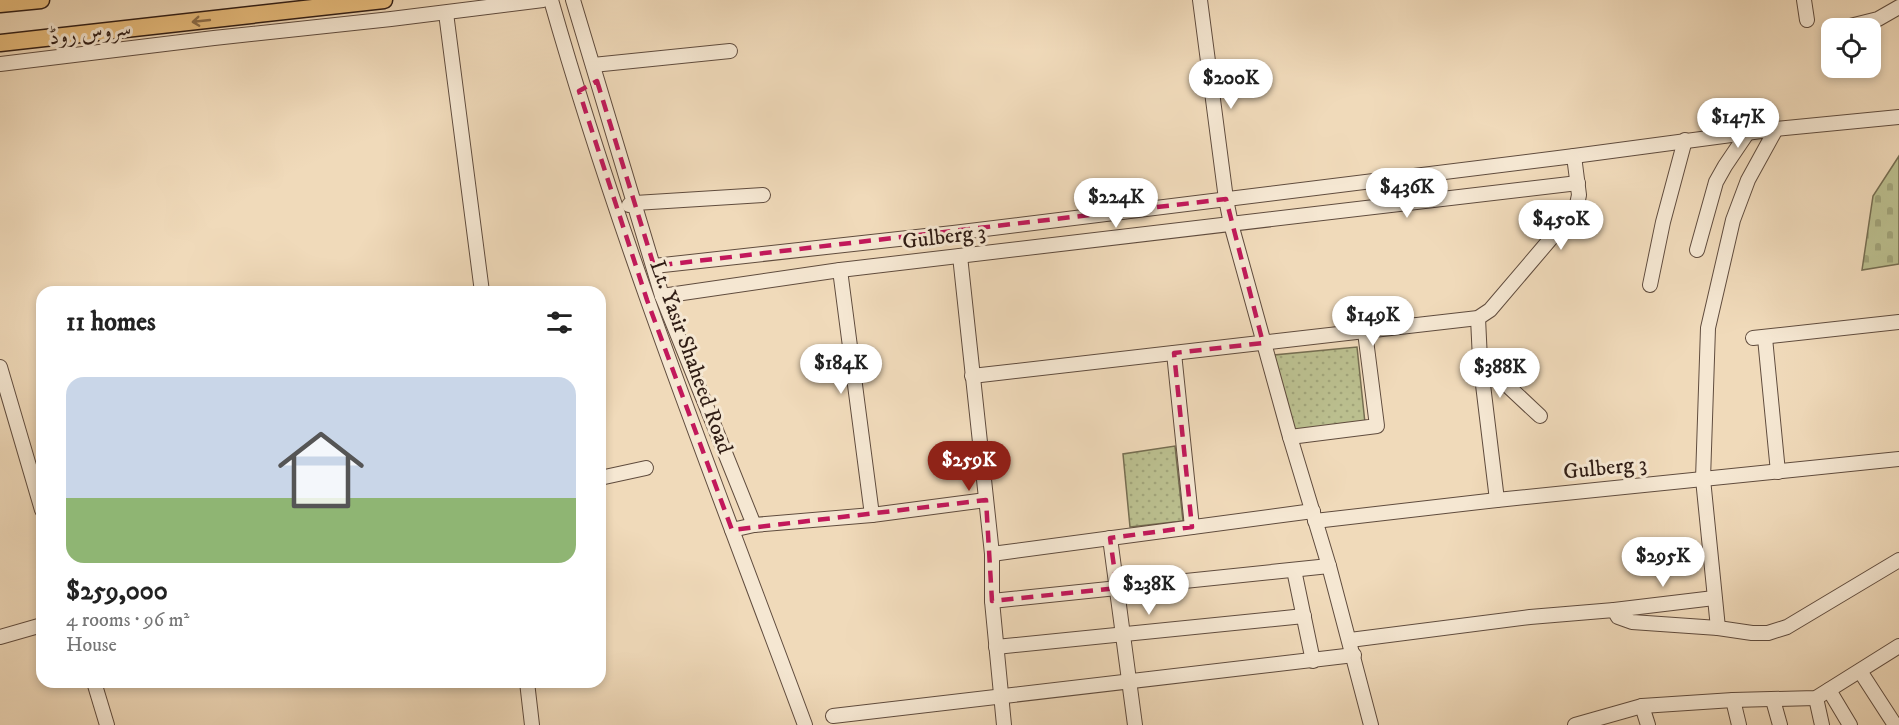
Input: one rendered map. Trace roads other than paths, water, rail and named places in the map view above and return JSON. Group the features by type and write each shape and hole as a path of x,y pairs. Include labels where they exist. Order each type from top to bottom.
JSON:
{"main road":[{"path":"0,4 41,0"},
{"path":"0,44 384,0"}],"street":[{"name":"سروس روڈ","path":"0,64 543,0"},
{"name":"Lt. Yasir Shaheed Road","path":"551,0 616,210 805,725"},
{"path":"573,0 636,203 662,296 754,525"},
{"path":"1200,0 1231,225 1350,640 1368,725"},
{"path":"1804,0 1807,20"},
{"path":"1880,18 1899,7"},
{"path":"446,13 481,286"},
{"path":"565,45 586,46"},
{"path":"593,65 730,51"},
{"path":"579,91 597,81"},
{"path":"654,266 965,232 1748,132 1899,117"},
{"path":"1718,628 1702,479 1708,328 1719,272 1733,220 1748,180 1776,129"},
{"path":"1696,250 1716,182 1748,132"},
{"path":"1650,285 1663,222 1685,140"},
{"path":"972,376 1479,318 1490,310 1576,209 1580,195 1574,156"},
{"name":"Gulberg 3","path":"662,296 840,270 1578,183"},
{"path":"616,210 636,203 763,195"},
{"path":"960,256 992,554 992,601 1004,725"},
{"path":"840,270 872,515"},
{"path":"1479,318 1480,360 1497,500"},
{"path":"1778,472 1759,338 1899,322"},
{"path":"1290,437 1377,426 1365,332"},
{"path":"1174,353 1192,527"},
{"path":"1480,360 1540,416"},
{"path":"0,367 36,490"},
{"name":"Gulberg 3","path":"992,554 1192,527 1497,500 1899,459"},
{"path":"606,477 646,468"},
{"path":"732,530 754,525 872,515 986,500"},
{"path":"1110,538 1135,725"},
{"path":"1614,610 1618,617 1632,622 1768,633 1787,627 1899,560"},
{"path":"992,601 1329,566"},
{"path":"1294,570 1313,660"},
{"path":"1350,640 1530,617 1714,598"},
{"path":"996,646 1304,616"},
{"path":"0,637 36,627"},
{"path":"1575,725 1642,706 1733,700 1816,698 1897,651"},
{"path":"833,717 1354,655"},
{"path":"1860,671 1895,725"},
{"path":"96,688 107,725"},
{"path":"528,688 532,725"},
{"path":"1829,690 1850,725"},
{"path":"1816,698 1822,725"},
{"path":"1733,700 1737,725"},
{"path":"1773,700 1780,725"},
{"path":"1642,706 1648,725"}]}
